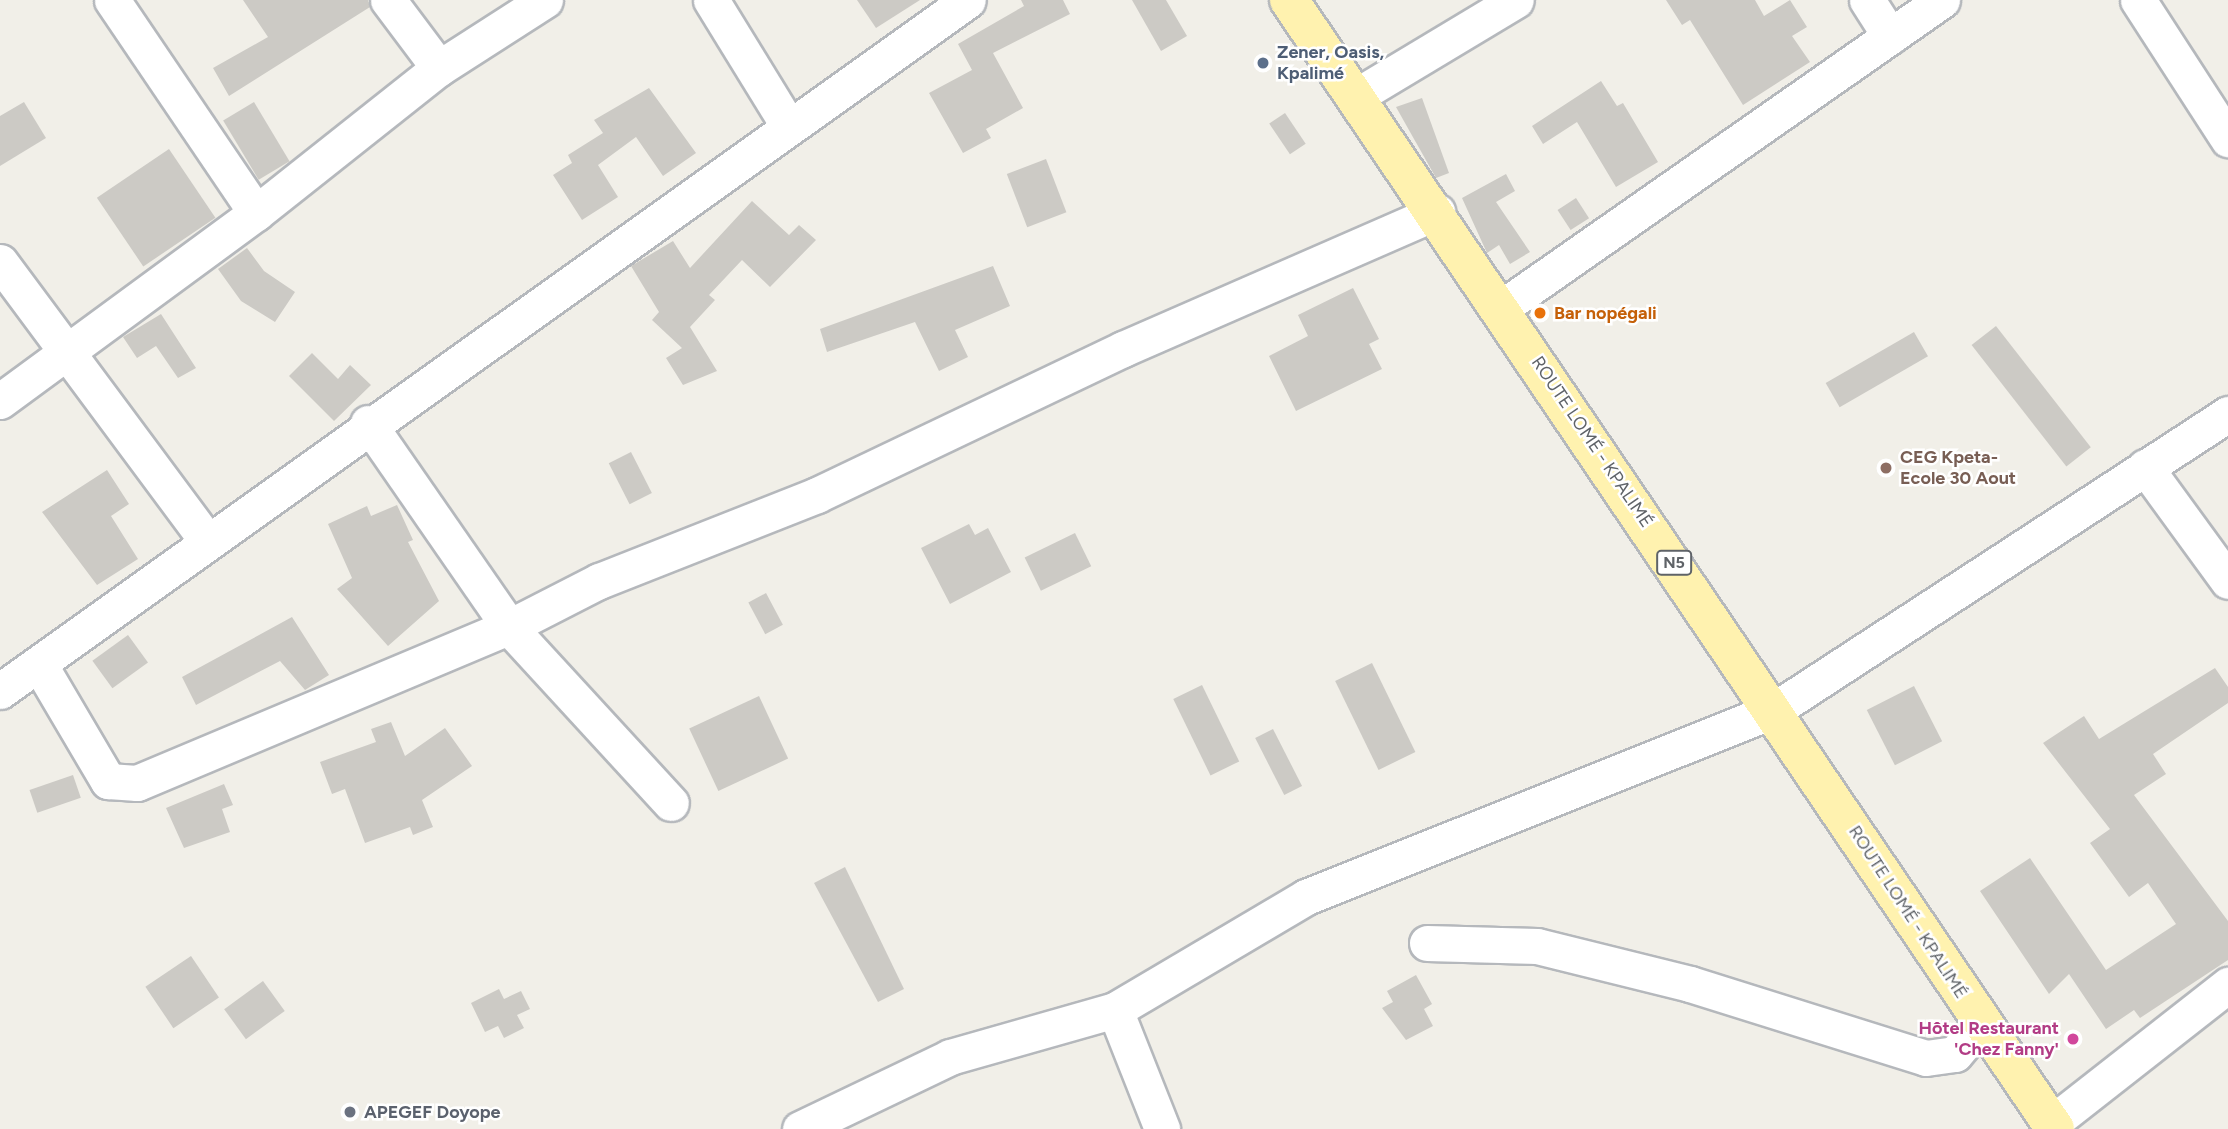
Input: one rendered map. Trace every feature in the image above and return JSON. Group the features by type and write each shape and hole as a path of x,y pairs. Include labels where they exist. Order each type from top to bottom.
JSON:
{"main road":[{"name":"ROUTE LOMÉ - KPALIMÉ","path":"1289,0 1437,212 1774,710 1981,1023 2054,1126"}],"street":[{"path":"112,0 256,213"},
{"path":"388,0 439,68"},
{"path":"0,401 256,213 439,68 545,0"},
{"path":"711,0 788,125"},
{"path":"0,691 368,423 968,0"},
{"path":"1358,96 1516,0"},
{"path":"1867,0 1890,36"},
{"path":"1501,309 1942,0"},
{"path":"2138,0 2228,139"},
{"path":"38,664 108,781 121,786 219,752 509,627 599,581 817,495 1124,349 1437,212"},
{"path":"0,262 66,355 206,539"},
{"path":"800,1129 950,1057 1115,1010 1306,897 1774,710 2228,414"},
{"path":"368,423 509,627 671,803"},
{"path":"2145,467 2228,581"},
{"path":"1427,943 1537,946 1690,984 1926,1058 1955,1054 1981,1023"},
{"path":"2054,1126 2228,985"},
{"path":"1115,1010 1162,1129"}],"building":[{"path":"243,0 368,0 370,7 229,96 213,68 268,37"},
{"path":"857,0 920,0 876,28"},
{"path":"1021,0 1063,0 1070,14 993,53 1023,108 986,129 991,138 963,153 929,93 972,70 958,44 1024,6"},
{"path":"1132,0 1166,0 1187,36 1161,51"},
{"path":"1666,0 1755,0 1764,16 1790,0 1807,27 1792,36 1810,62 1743,105 1690,20 1682,25"},
{"path":"1601,81 1617,106 1623,103 1658,162 1616,187 1577,122 1543,144 1532,126"},
{"path":"649,88 696,153 663,176 636,137 598,165 618,197 582,220 553,175 572,163 568,155 603,133 594,120"},
{"path":"1422,98 1449,173 1436,178 1396,107"},
{"path":"24,102 46,138 0,166 0,116"},
{"path":"254,102 290,161 259,180 223,121"},
{"path":"1285,113 1306,144 1290,154 1269,124"},
{"path":"169,149 215,218 143,266 97,198"},
{"path":"1046,159 1066,212 1027,227 1007,174"},
{"path":"1506,174 1515,191 1496,202 1530,252 1510,264 1499,245 1487,253 1462,198"},
{"path":"1576,198 1589,218 1571,230 1558,210"},
{"path":"752,201 789,235 799,225 816,240 770,287 742,260 709,295 715,300 690,327 717,371 683,385 666,358 682,348 652,320 659,312 631,266 673,241 690,268"},
{"path":"247,248 264,271 295,292 275,322 241,301 218,269"},
{"path":"993,266 1010,306 955,330 968,357 939,371 915,322 827,352 820,329"},
{"path":"1353,288 1379,339 1369,344 1382,369 1296,411 1269,356 1308,336 1298,315"},
{"path":"161,314 196,368 178,378 156,346 137,358 123,337"},
{"path":"1996,326 2091,447 2066,466 1972,345"},
{"path":"1914,332 1928,356 1840,407 1826,383"},
{"path":"312,353 338,379 350,365 371,385 334,421 289,376"},
{"path":"631,452 652,493 630,504 609,463"},
{"path":"107,470 129,504 111,516 138,559 97,585 42,512"},
{"path":"397,505 413,540 408,542 439,601 388,646 337,589 352,578 328,524 367,506 371,516"},
{"path":"969,524 975,535 988,528 1011,572 950,604 921,548"},
{"path":"1075,533 1091,566 1041,591 1025,558"},
{"path":"766,593 783,625 765,634 748,602"},
{"path":"292,617 329,675 305,690 280,661 196,705 182,677"},
{"path":"128,635 148,663 112,688 92,661"},
{"path":"1372,663 1415,752 1379,770 1335,681"},
{"path":"2215,668 2228,687 2228,703 2153,754 2166,774 2134,795 2228,921 2228,960 2140,1018 2134,1010 2106,1029 2069,974 2049,994 1980,891 2030,858 2106,970 2176,924 2148,883 2129,897 2090,843 2110,829 2043,743 2084,716 2099,739"},
{"path":"1202,685 1239,761 1211,775 1173,699"},
{"path":"1914,686 1942,741 1895,765 1867,710"},
{"path":"759,696 788,759 718,791 689,729"},
{"path":"391,722 405,756 445,728 472,766 422,800 433,827 413,835 410,827 365,843 345,789 332,794 320,762 376,742 371,729"},
{"path":"1273,729 1302,786 1284,795 1255,738"},
{"path":"73,775 81,798 37,813 30,790"},
{"path":"224,784 233,805 222,809 230,832 184,848 166,808"},
{"path":"845,867 904,989 878,1002 814,883"},
{"path":"191,956 219,997 173,1028 145,987"},
{"path":"1416,975 1432,1004 1424,1009 1433,1026 1406,1040 1382,1008 1393,1002 1387,991"},
{"path":"263,981 285,1011 246,1039 224,1009"},
{"path":"499,989 504,999 521,991 530,1009 517,1015 524,1028 504,1038 498,1026 485,1032 471,1003"}],"place":[{"name":"Zener, Oasis, Kpalimé","path":"1263,63"},
{"name":"Bar nopégali","path":"1540,313"},
{"name":"CEG Kpeta- Ecole 30 Aout","path":"1886,468"},
{"name":"Hôtel Restaurant 'Chez Fanny'","path":"2073,1039"},
{"name":"APEGEF Doyope","path":"350,1112"}]}
